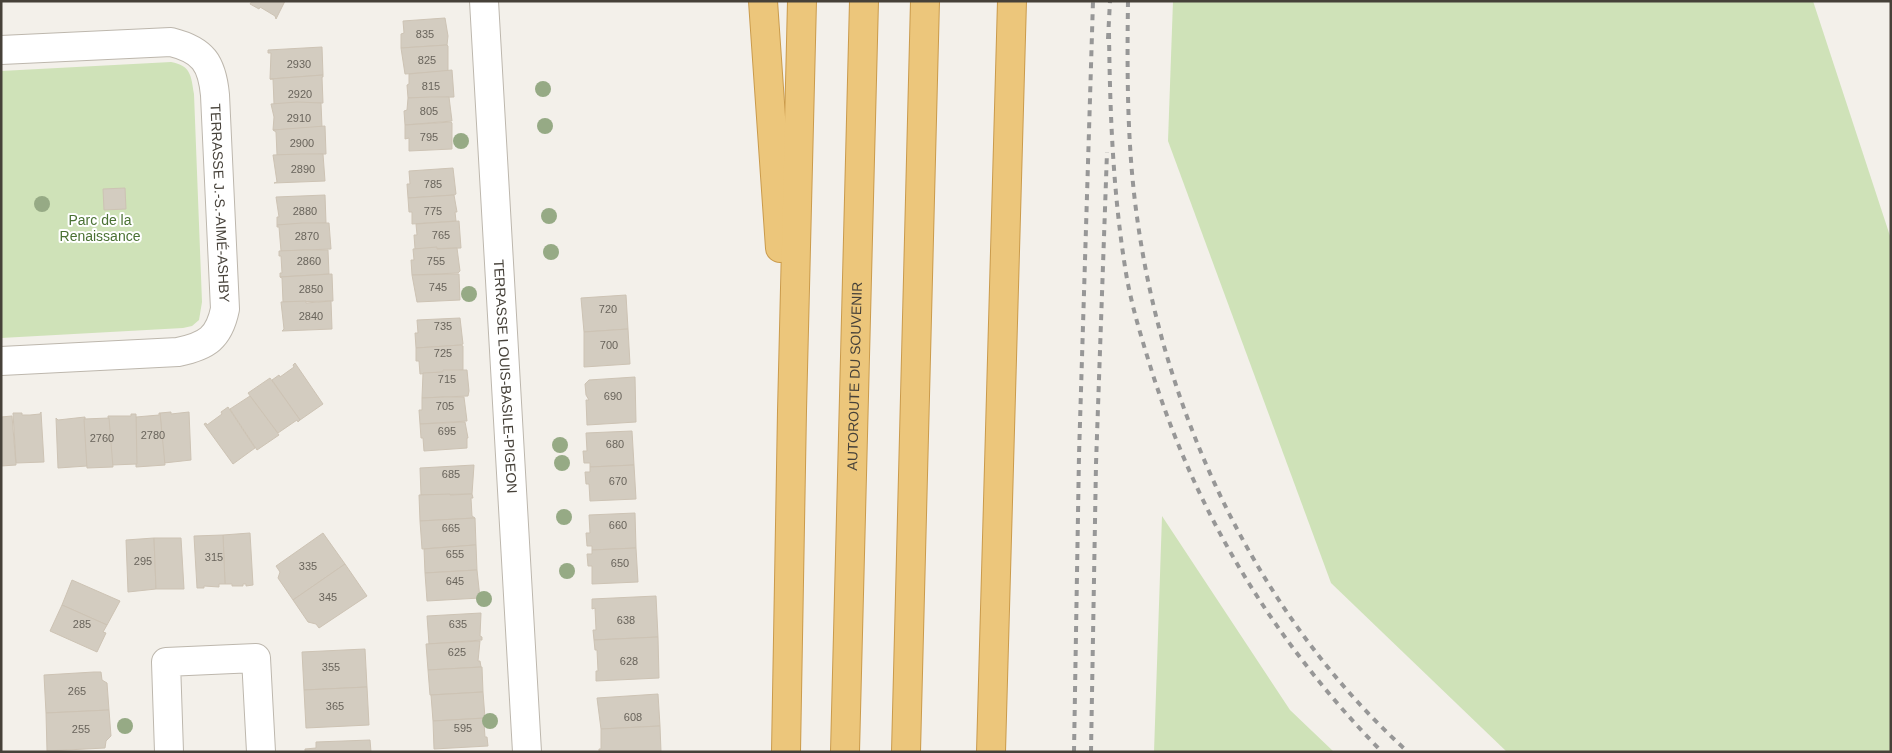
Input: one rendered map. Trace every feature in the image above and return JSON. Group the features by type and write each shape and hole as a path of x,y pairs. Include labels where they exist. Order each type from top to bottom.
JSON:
{"highway":[{"path":"763,1 792,411"},
{"path":"786,752 802,1"},
{"name":"AUTOROUTE DU SOUVENIR","path":"845,752 864,1"},
{"path":"906,752 925,1"},
{"path":"991,752 1012,1"}],"street":[{"name":"TERRASSE LOUIS-BASILE-PIGEON","path":"484,1 527,752"},
{"name":"TERRASSE J.-S.-AIMÉ-ASHBY","path":"1,50 171,42 194,50 205,60 211,70 215,95 225,309 223,321 217,333 203,345 191,350 1,361"},
{"path":"170,752 166,662 256,658 260,752"}],"green space":[{"path":"1173,1 1813,1 1891,239 1891,752 1507,752 1331,583 1168,141"},
{"name":"Parc de la Renaissance","path":"171,62 183,66 189,72 194,94 202,302 199,320 192,326 183,328 1,338 1,71"},
{"path":"1162,516 1290,710 1334,752 1154,752"}],"building":[{"path":"252,1 285,1 276,19 275,16 260,7 259,9 250,4"},
{"path":"445,18 448,36 447,45 401,48 401,34 404,33 403,21"},
{"path":"447,45 448,71 405,74 401,48"},
{"path":"322,47 323,75 270,79 271,53 268,53 268,50"},
{"path":"452,70 454,97 408,98 407,85 409,84 409,74"},
{"path":"323,75 323,103 274,104 273,79 270,79"},
{"path":"449,97 452,121 405,125 404,111 407,110 408,98"},
{"path":"321,103 322,127 273,130 274,117 271,104"},
{"path":"451,122 452,149 409,151 409,138 405,139 405,125"},
{"path":"325,126 326,154 277,155 276,132 273,130"},
{"path":"323,154 325,181 274,183 277,182 273,155"},
{"path":"453,168 456,194 408,198 407,184 410,184 409,171"},
{"path":"125,188 126,209 104,210 103,189"},
{"path":"325,195 326,223 277,225 277,217 279,217 276,197"},
{"path":"454,195 457,212 455,212 456,221 412,224 412,212 409,212 408,198"},
{"path":"459,221 461,248 415,249 414,235 417,235 416,224"},
{"path":"329,223 331,249 281,251 279,227 277,225"},
{"path":"437,247 437,249 457,248 460,271 458,273 412,275 411,260 414,260 413,249"},
{"path":"328,250 329,274 280,277 280,273 282,273 279,251"},
{"path":"332,274 333,301 283,302 282,278 280,277"},
{"path":"459,274 460,300 417,302 412,275"},
{"path":"626,295 628,329 584,332 581,298"},
{"path":"306,301 306,303 331,301 332,329 282,331 284,329 281,302"},
{"path":"460,318 463,344 416,348 415,333 418,333 417,320"},
{"path":"628,329 630,364 584,367 584,332"},
{"path":"463,346 463,370 420,374 419,361 416,361 416,348"},
{"path":"295,363 323,404 300,420 272,380 294,367"},
{"path":"443,370 467,370 468,396 422,398 423,373 443,372"},
{"path":"635,377 636,422 587,425 586,400 589,400 586,395 585,384 589,380"},
{"path":"270,378 300,420 298,422 297,420 278,433 248,393"},
{"path":"250,396 279,435 257,450 230,409"},
{"path":"464,397 467,421 420,424 419,410 422,410 422,398"},
{"path":"228,407 255,448 233,464 204,424 206,423 207,425"},
{"path":"41,412 44,462 16,463 13,413 30,415 40,414"},
{"path":"171,412 171,414 189,412 191,460 164,463 160,413"},
{"path":"159,413 165,465 136,467 136,417 159,415"},
{"path":"131,414 136,414 137,464 112,465 108,416 131,416"},
{"path":"12,416 16,465 1,466 1,417"},
{"path":"85,417 87,466 58,468 56,418 58,420"},
{"path":"109,418 113,467 87,468 84,419"},
{"path":"465,422 468,438 467,448 424,451 420,424"},
{"path":"632,431 634,465 590,467 590,463 584,463 583,451 587,451 586,433"},
{"path":"474,465 472,494 421,495 420,468"},
{"path":"634,465 636,499 590,501 589,484 586,484 585,472 590,472 590,467"},
{"path":"472,494 472,516 475,518 420,521 419,495"},
{"path":"635,513 636,548 592,550 592,546 587,546 586,533 590,533 589,515"},
{"path":"475,518 476,545 422,549 420,521"},
{"path":"250,533 253,585 232,586 232,584 225,584 223,535"},
{"path":"323,533 345,564 293,600 278,578 280,572 276,566"},
{"path":"223,535 225,584 219,584 219,587 204,586 204,588 197,588 194,536"},
{"path":"154,538 156,589 128,592 126,540"},
{"path":"154,538 181,538 184,589 156,589"},
{"path":"476,545 477,570 425,573 424,549"},
{"path":"636,548 638,582 592,584 592,566 588,566 587,554 592,554 592,550"},
{"path":"345,564 367,596 319,628 316,624 308,622 293,600"},
{"path":"477,570 480,598 427,601 425,573"},
{"path":"72,580 120,601 107,625 62,605"},
{"path":"656,596 658,637 594,640 593,630 596,630 595,608 592,609 592,599"},
{"path":"62,605 107,625 103,632 106,633 97,652 50,631"},
{"path":"481,613 480,636 482,640 429,644 427,616"},
{"path":"658,637 659,678 596,681 596,671 598,671 597,650 595,650 594,640"},
{"path":"480,641 478,661 480,661 481,667 428,670 426,644"},
{"path":"365,649 367,687 304,690 302,652"},
{"path":"482,667 483,692 430,695 428,670"},
{"path":"101,672 102,680 107,683 109,710 46,713 44,675"},
{"path":"367,687 369,725 306,728 304,690"},
{"path":"483,692 485,718 433,721 431,695"},
{"path":"658,694 660,726 601,729 597,698"},
{"path":"109,710 111,736 106,741 105,748 47,751 46,713"},
{"path":"486,718 486,723 484,723 485,737 487,737 488,746 434,749 433,721"},
{"path":"660,726 661,752 599,752 599,749 601,749 601,729"},
{"path":"370,740 371,752 305,752 305,749 316,748 316,742"}],"railway":[{"path":"1074,752 1079,455 1093,1"},
{"path":"1108,39 1110,1"},
{"path":"1128,1 1129,136 1137,217 1150,291 1170,365 1195,438 1226,508 1263,576 1306,639 1354,698 1408,752"},
{"path":"1109,33 1113,156 1122,248 1135,315 1172,429 1218,529 1245,577 1275,623 1308,667 1343,710 1382,752"},
{"path":"1091,752 1096,464 1107,152"}]}
